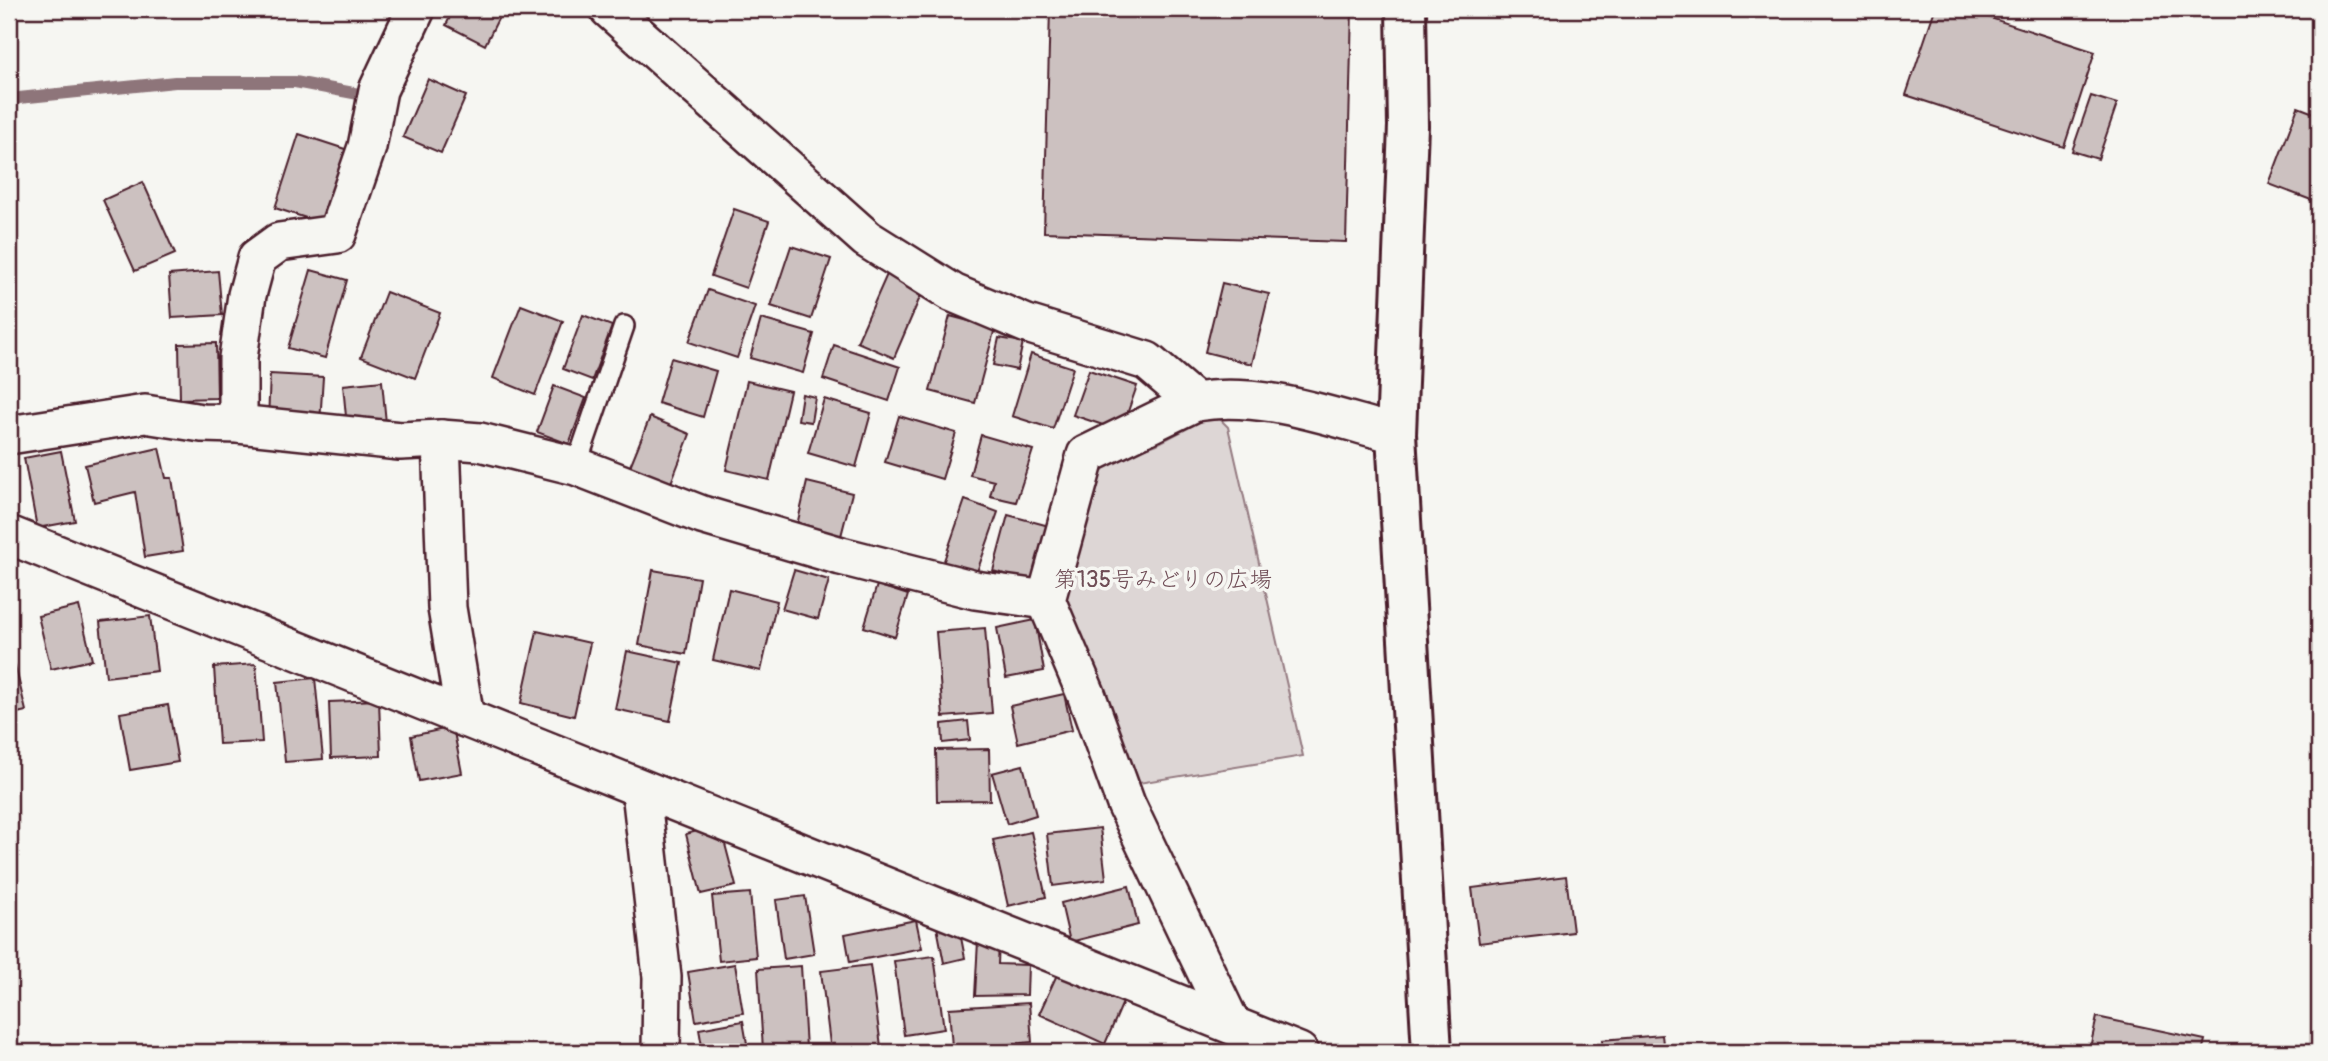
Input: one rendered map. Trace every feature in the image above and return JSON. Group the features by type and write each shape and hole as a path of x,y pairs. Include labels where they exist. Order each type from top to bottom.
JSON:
{"street":[{"path":"238,424 238,358 247,295 257,258 279,242 337,234 367,147 378,90 416,9"},
{"path":"609,9 867,239 953,293 1027,324 1147,361 1195,402"},
{"path":"1406,9 1408,126 1396,434 1432,1052"},
{"path":"1231,1024 1126,804 1086,694 1046,600 1086,455 1195,402 1224,397 1260,400 1396,434"},
{"path":"9,435 145,414 202,424 238,424 400,441 441,439 480,442 576,466 702,515 841,556 975,590 1046,600"},
{"path":"441,439 447,608 465,718"},
{"path":"9,535 641,791 1231,1024 1281,1050"},
{"path":"641,791 662,977 661,1052"}],"lane":[{"path":"576,466 624,326"}],"green space":[{"name":"第135号みどりの広場","path":"1215,414 1228,427 1303,756 1133,784 1068,607 1062,582 1097,465 1157,444"}],"building":[{"path":"454,9 503,9 485,45 446,25"},
{"path":"1050,9 1352,9 1346,242 1044,232"},
{"path":"1935,9 1963,9 2095,52 2064,147 1906,95"},
{"path":"428,79 466,96 441,153 403,137"},
{"path":"2091,96 2117,104 2098,159 2072,151"},
{"path":"2298,107 2319,115 2319,203 2269,184"},
{"path":"299,134 351,151 328,225 275,208"},
{"path":"143,182 175,254 135,271 103,200"},
{"path":"734,209 769,221 746,288 711,276"},
{"path":"791,246 831,259 811,319 771,306"},
{"path":"311,270 347,280 325,358 288,348"},
{"path":"218,271 222,315 172,318 169,275"},
{"path":"888,272 924,288 894,358 857,342"},
{"path":"1222,283 1269,294 1252,364 1205,352"},
{"path":"708,290 755,306 737,358 689,342"},
{"path":"386,292 440,313 415,378 361,357"},
{"path":"521,305 563,321 535,395 493,378"},
{"path":"583,315 612,326 592,380 563,369"},
{"path":"950,316 995,328 975,403 930,391"},
{"path":"761,319 814,334 803,373 750,358"},
{"path":"999,338 1023,342 1017,370 993,365"},
{"path":"216,343 217,398 180,399 179,344"},
{"path":"834,345 900,367 889,401 823,379"},
{"path":"1031,354 1073,368 1053,429 1012,416"},
{"path":"671,358 716,371 703,417 658,403"},
{"path":"1089,370 1137,386 1121,431 1073,415"},
{"path":"270,374 323,377 320,423 268,420"},
{"path":"382,381 386,423 347,427 343,385"},
{"path":"747,381 790,391 769,480 726,470"},
{"path":"554,386 586,398 569,444 537,432"},
{"path":"802,394 815,397 811,422 798,420"},
{"path":"824,399 871,413 856,467 808,453"},
{"path":"899,416 956,433 942,479 885,462"},
{"path":"650,417 690,434 667,493 626,476"},
{"path":"981,435 1033,450 1016,502 990,496 994,481 970,475"},
{"path":"159,448 166,478 172,478 183,551 145,557 135,492 94,502 85,465"},
{"path":"61,451 75,521 37,528 24,458"},
{"path":"807,482 852,493 841,536 797,525"},
{"path":"965,500 998,512 973,583 940,572"},
{"path":"1008,515 1049,526 1034,582 993,571"},
{"path":"653,570 699,578 686,654 639,645"},
{"path":"794,570 829,580 818,619 782,609"},
{"path":"877,585 908,595 895,637 864,627"},
{"path":"729,589 777,601 761,671 713,660"},
{"path":"79,606 92,660 51,669 38,616"},
{"path":"150,616 157,671 106,677 100,622"},
{"path":"1035,620 1044,671 1006,678 997,628"},
{"path":"985,628 992,713 943,717 936,632"},
{"path":"537,631 590,643 574,716 521,703"},
{"path":"627,651 682,663 670,721 615,709"},
{"path":"256,664 262,742 219,744 214,667"},
{"path":"15,665 26,711 9,715 9,667"},
{"path":"315,678 323,759 285,762 277,682"},
{"path":"1064,694 1072,730 1018,743 1010,706"},
{"path":"379,700 381,756 331,758 329,702"},
{"path":"168,705 178,762 130,770 120,713"},
{"path":"968,721 970,740 943,743 942,724"},
{"path":"453,727 462,773 419,781 411,736"},
{"path":"989,749 990,800 937,801 936,750"},
{"path":"1023,765 1036,815 1007,824 992,773"},
{"path":"720,825 736,886 701,894 686,834"},
{"path":"1100,828 1106,879 1053,886 1047,834"},
{"path":"1031,832 1046,897 1008,906 993,840"},
{"path":"1566,876 1573,932 1479,943 1472,888"},
{"path":"1129,886 1138,925 1070,942 1061,903"},
{"path":"750,893 756,957 719,961 712,896"},
{"path":"805,896 814,954 784,959 776,900"},
{"path":"916,920 922,948 850,962 845,934"},
{"path":"958,922 965,958 944,963 937,927"},
{"path":"978,941 999,942 998,964 1028,965 1027,995 975,996"},
{"path":"934,956 944,1029 904,1035 894,961"},
{"path":"735,964 743,1013 696,1021 688,972"},
{"path":"870,965 881,1046 831,1052 821,971"},
{"path":"801,966 806,1048 763,1050 758,969"},
{"path":"1059,970 1124,1000 1105,1044 1039,1014"},
{"path":"1029,1003 1032,1042 1000,1045 1001,1052 970,1052 970,1047 952,1047 949,1008"},
{"path":"2097,1017 2205,1040 2202,1052 2089,1052"},
{"path":"743,1021 748,1049 703,1052 699,1029"},
{"path":"1662,1035 1664,1052 1603,1052 1602,1040"},
{"path":"1942,1047 1943,1052 1880,1052"}],"waterway":[{"path":"9,99 175,82 295,82 364,95"}]}
